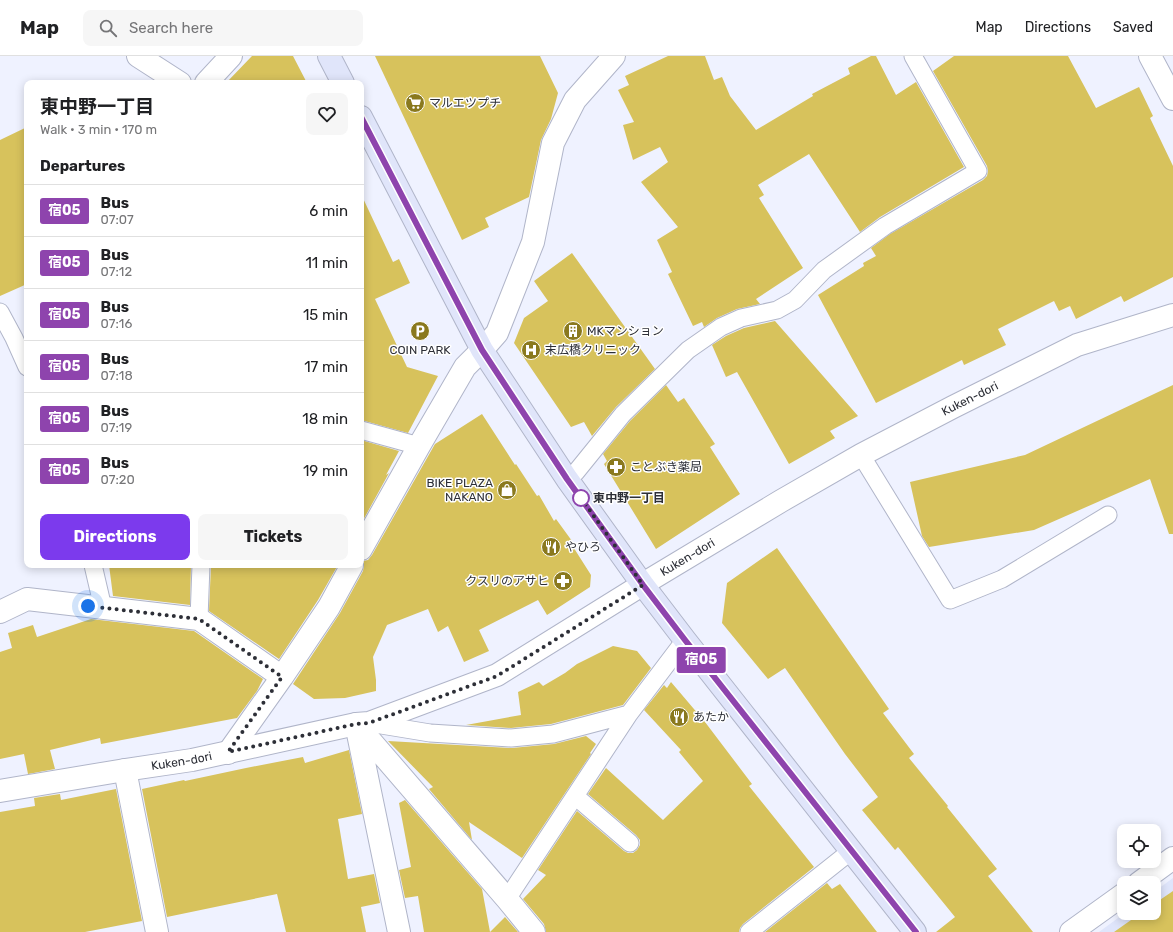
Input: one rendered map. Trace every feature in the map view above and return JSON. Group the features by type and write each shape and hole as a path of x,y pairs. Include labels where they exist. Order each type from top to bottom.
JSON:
{"main road":[{"path":"329,56 341,80"},
{"path":"364,123 482,350 567,479 643,585 685,640 916,932"}],"street":[{"path":"138,56 175,80"},
{"path":"209,80 232,56"},
{"path":"364,544 465,367 497,333 533,242 553,143 575,100 614,56"},
{"path":"1150,56 1173,98"},
{"name":"Kuken-dori","path":"0,791 192,760 362,724 497,676 768,509 861,455 1077,345 1173,315"},
{"path":"228,752 282,677 329,607 350,568"},
{"path":"0,612 27,599 199,619 282,677"},
{"path":"362,724 534,932"},
{"path":"362,724 399,932"},
{"path":"125,770 157,932"},
{"path":"1149,876 1173,858"},
{"path":"1071,932 1117,899"}],"lane":[{"path":"567,479 576,472 623,414 688,350 721,327 741,318 777,310 795,300 824,270 885,226 978,171 913,56"},
{"path":"0,312 24,360"},
{"path":"364,431 419,446"},
{"path":"861,455 950,600 1002,580 1108,515"},
{"path":"94,568 103,608"},
{"path":"199,619 201,568"},
{"path":"507,899 629,714 685,640"},
{"path":"362,724 430,733 511,738 553,734 629,714"},
{"path":"575,796 630,843"},
{"path":"749,932 851,851"}],"shaded area":[{"path":"1173,878 1173,932 1099,932 1117,919 1161,920 1161,887"}],"building":[{"path":"252,56 293,56 305,80 229,80"},
{"path":"375,56 540,56 558,93 551,119 541,140 529,197 485,218 489,227 462,240"},
{"path":"668,56 705,56 714,80 722,77 730,96 756,130 813,96 812,94 850,74 848,68 871,56 876,56 896,95 916,82 964,167 880,217 860,232 809,154 758,185 764,195 759,198 803,268 756,299 760,304 737,309 717,318 704,327 702,322 693,326 668,274 672,272 657,240 678,227 641,182 668,162 660,147 633,160 623,125 634,122 618,90 629,85 625,76"},
{"path":"954,56 1068,56 1096,108 1139,87 1153,116 1150,118 1173,166 1173,277 1124,302 1121,296 1076,319 1070,306 1059,311 1054,301 998,329 1006,345 964,365 962,360 876,403 818,295 864,266 863,263 876,256 871,248 890,234 983,180 987,176 987,166 933,71"},
{"path":"24,128 24,285 0,296 0,140"},
{"path":"364,200 393,262 399,259 410,283 375,299 407,367 438,376 408,433 364,421"},
{"name":"MKマンション","path":"572,253 655,369 616,407 592,436 584,422 571,427 514,343 524,318 548,301 534,281"},
{"path":"775,321 858,416 830,431 835,438 789,464 737,372 726,377 712,345 726,336 744,328"},
{"path":"666,385 678,402 684,398 715,444 710,447 740,494 656,549 604,464 607,461 603,454 630,421"},
{"path":"1173,385 1173,534 1169,534 1150,479 1034,530 929,547 922,536 910,482 1025,455"},
{"path":"482,414 515,465 516,464 537,496 539,495 554,521 556,519 572,541 570,542 591,575 590,587 547,615 538,600 479,630 489,651 464,662 448,626 438,632 428,609 387,625 373,657 376,691 345,698 314,699 293,684 340,613 363,571 364,561 368,560 372,555 435,444"},
{"path":"364,441 399,451 386,475 389,473 364,519"},
{"path":"777,548 889,709 883,713 914,754 909,758 997,869 988,876 1033,932 936,932 955,917 898,847 895,850 862,810 878,797 845,754 785,668 768,679 722,623 727,583"},
{"path":"109,568 191,568 190,605 113,596"},
{"path":"211,568 336,568 318,600 279,659 209,611"},
{"path":"91,619 194,631 263,679 257,691 237,718 101,744 100,738 50,750 55,769 28,774 24,754 0,759 0,652 12,648 8,633 33,625 37,637"},
{"path":"613,646 637,651 651,668 623,705 551,724 511,728 466,725 521,715 518,692 539,682 543,686 577,664"},
{"path":"671,682 705,722 752,784 749,786 814,867 743,924 739,932 546,932 544,924 523,899 546,875 538,870 577,811 624,851 633,853 640,845 640,840 636,835 588,794 606,768 663,820 703,781 679,752 681,750 644,710 664,685 667,688"},
{"path":"586,736 596,744 590,753 591,754 522,858 469,822 472,840 429,789 433,787 388,741 512,748 554,744"},
{"path":"349,750 362,814 338,819 348,879 374,874 380,903 361,907 366,932 286,932 277,894 167,917 142,789 303,757 305,763"},
{"path":"116,789 142,921 85,932 0,932 0,812 35,806 34,798 60,794 61,800"},
{"path":"405,800 482,889 490,932 424,932 418,896 405,898 399,870 411,867 399,803"},
{"path":"827,883 832,889 840,884 877,932 765,932"},
{"path":"1173,891 1173,932 1114,932 1131,920 1161,920 1161,899"},
{"path":"505,917 518,932 490,932"}],"bus line":[{"name":"宿05","path":"364,123 482,350 567,479 643,585 685,640 916,932"}],"place":[{"name":"マルエツプチ","path":"415,103"},
{"name":"COIN PARK","path":"420,331"},
{"name":"MKマンション","path":"573,331"},
{"name":"末広橋クリニック","path":"531,350"},
{"name":"ことぶき薬局","path":"616,467"},
{"name":"BIKE PLAZA NAKANO","path":"507,490"},
{"name":"東中野一丁目","path":"581,498"},
{"name":"やひろ","path":"551,547"},
{"name":"クスリのアサヒ","path":"563,581"},
{"name":"あたか","path":"679,717"}],"route":[{"path":"88,606 199,619 282,677 228,752 356,724 369,723 497,676 643,585 581,498"}]}
